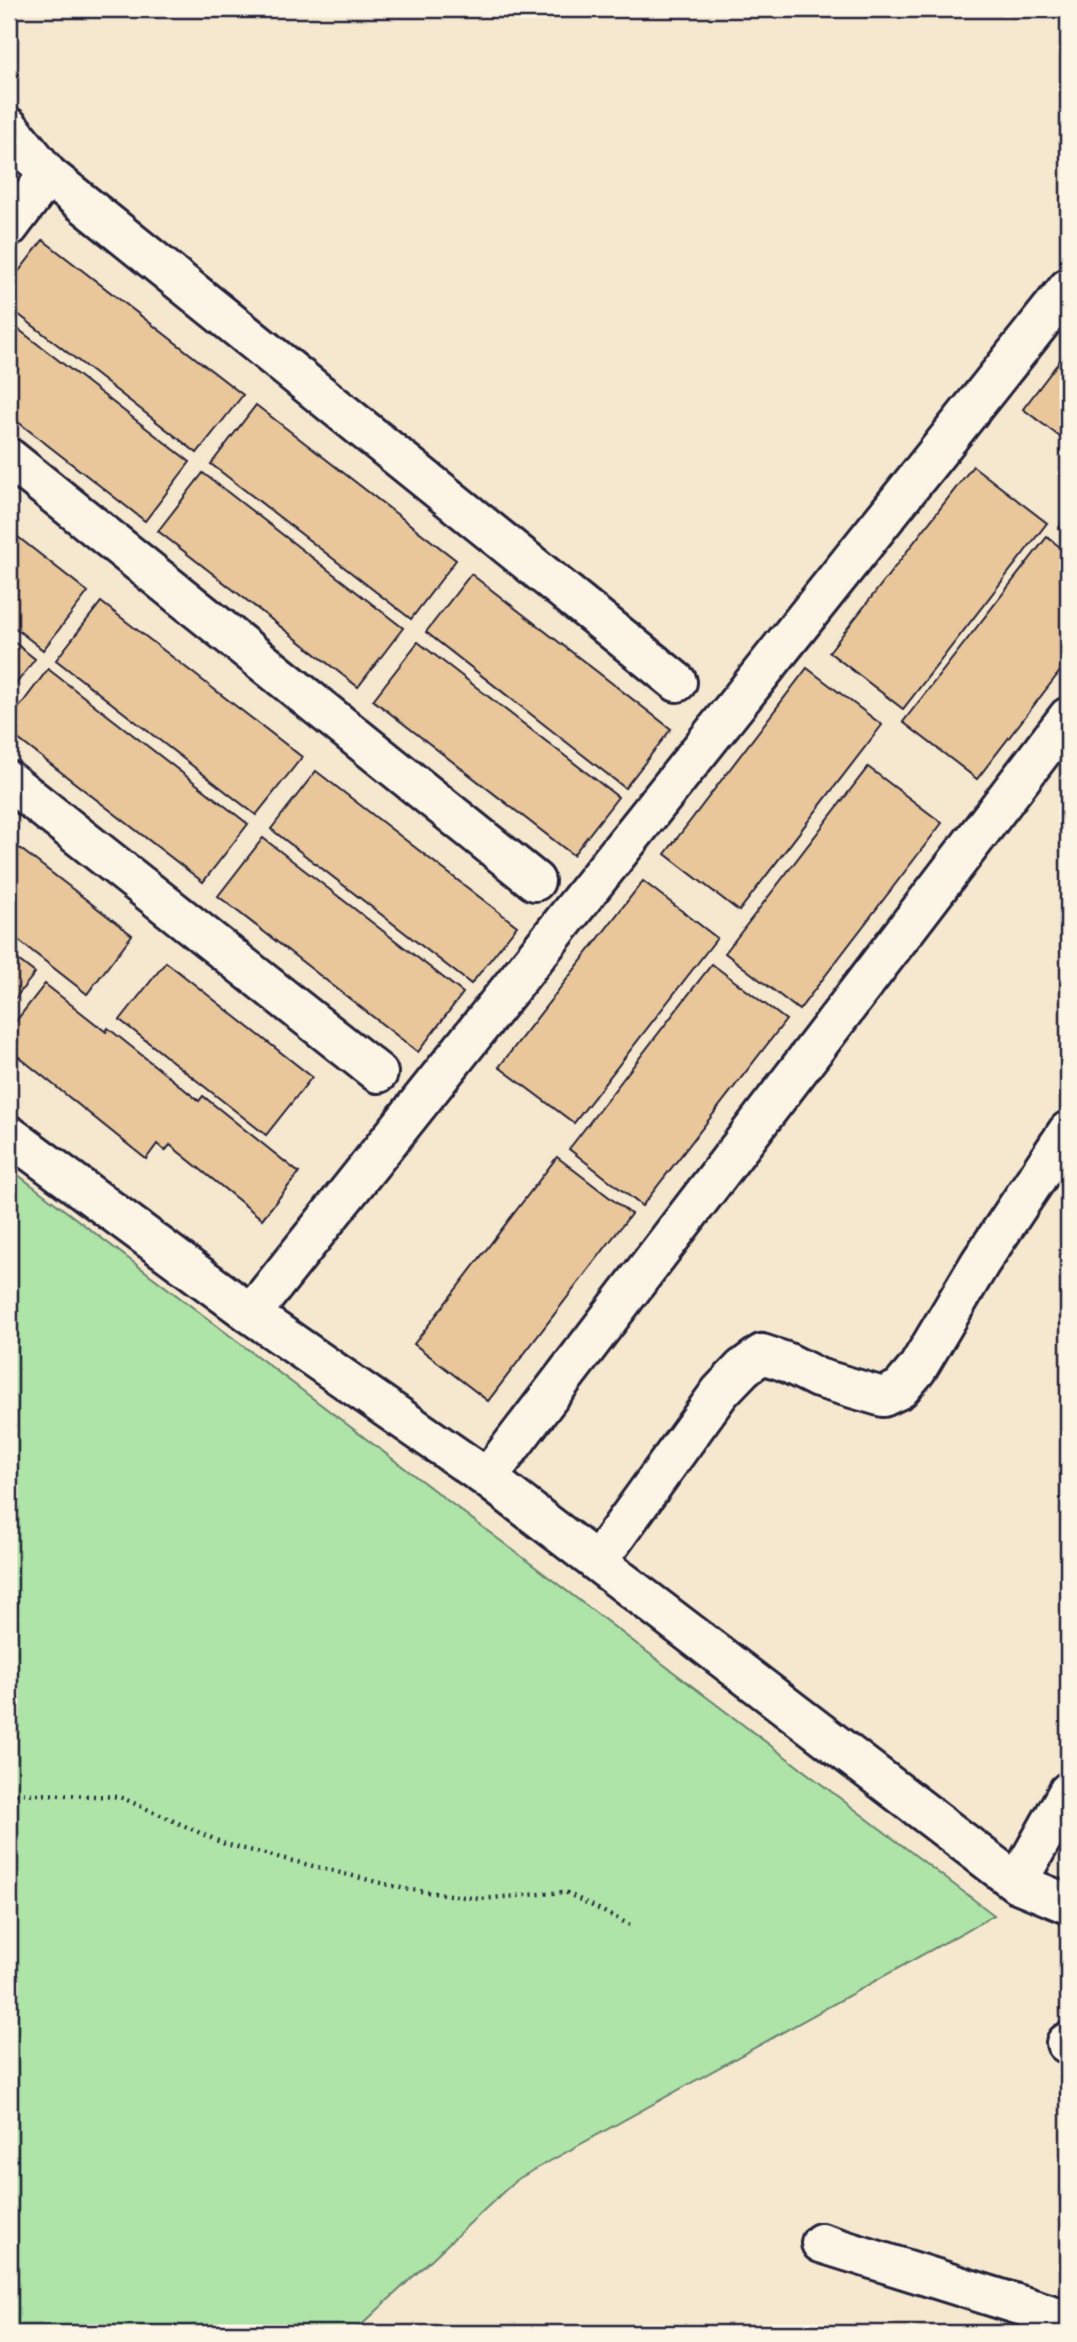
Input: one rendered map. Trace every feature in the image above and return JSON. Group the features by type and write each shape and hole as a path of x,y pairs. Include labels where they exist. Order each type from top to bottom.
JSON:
{"street":[{"path":"9,127 48,175 677,682"},
{"path":"9,227 48,175"},
{"path":"251,1314 1068,288"},
{"path":"9,458 535,881"},
{"path":"487,1478 1068,717"},
{"path":"9,781 378,1073"},
{"path":"597,1562 720,1392 743,1368 762,1354 786,1362 818,1378 883,1397 900,1389 917,1369 980,1263 1068,1131"},
{"path":"9,1135 251,1314 487,1478 1017,1883 1068,1905"},
{"path":"1017,1883 1068,1792"},
{"path":"821,2243 1068,2320"}],"path":[{"path":"9,1793 120,1797 225,1844 405,1889 479,1899 565,1892 630,1925"}],"green space":[{"path":"9,1168 994,1915 516,2180 353,2333 9,2333"}],"building":[{"path":"43,240 243,395 197,453 9,307 9,284"},
{"path":"9,322 190,462 145,521 9,415"},
{"path":"1068,350 1068,443 1023,409"},
{"path":"256,405 456,560 411,619 211,464"},
{"path":"973,466 1047,523 903,709 829,652"},
{"path":"203,473 403,628 358,687 158,531"},
{"path":"1068,515 1068,536 1059,528"},
{"path":"9,530 88,592 43,650 9,623"},
{"path":"1047,537 1068,553 1068,661 977,779 903,722"},
{"path":"471,574 671,729 625,788 426,632"},
{"path":"101,602 302,757 256,815 56,660"},
{"path":"9,638 35,659 9,693"},
{"path":"418,642 618,797 573,855 373,700"},
{"path":"807,668 882,725 739,911 665,854"},
{"path":"48,669 248,824 203,882 9,732 9,721"},
{"path":"868,767 942,823 799,1010 725,953"},
{"path":"316,771 517,926 471,984 271,829"},
{"path":"263,838 463,993 418,1052 218,896"},
{"path":"9,840 132,935 87,994 9,933"},
{"path":"643,881 717,938 574,1123 499,1067"},
{"path":"9,953 35,973 9,1006"},
{"path":"166,962 312,1077 266,1135 120,1020"},
{"path":"712,964 786,1020 642,1206 569,1149"},
{"path":"45,984 106,1032 108,1028 199,1101 203,1096 299,1173 262,1219 170,1145 165,1151 157,1144 146,1159 9,1049 9,1030"},
{"path":"557,1157 631,1214 488,1401 414,1344"}]}
